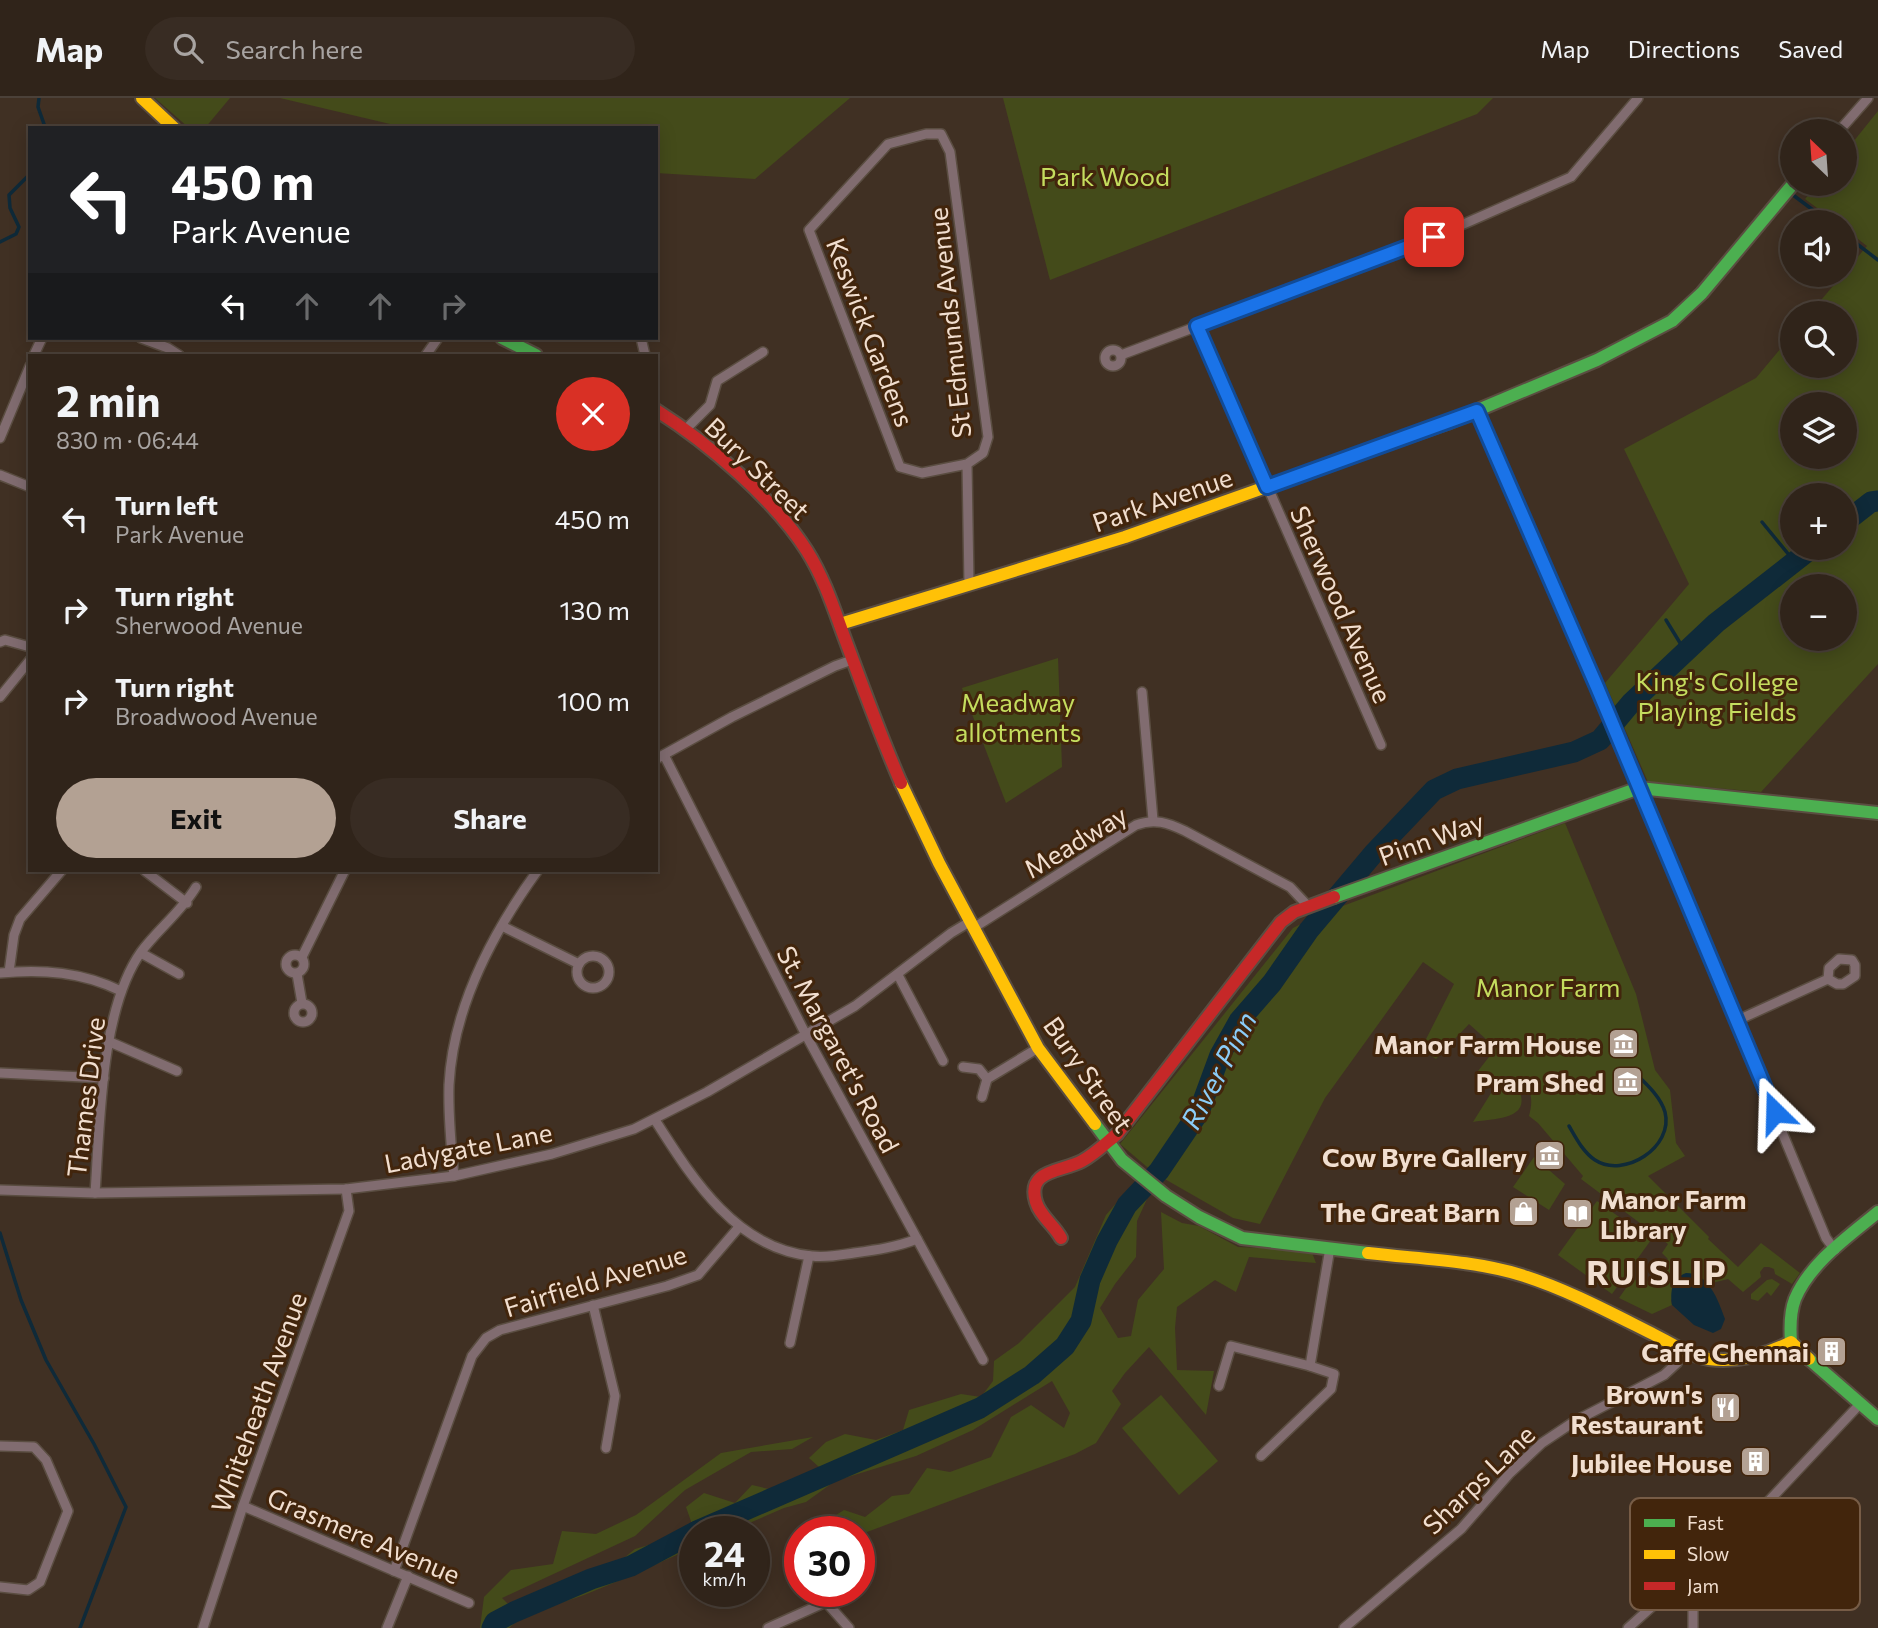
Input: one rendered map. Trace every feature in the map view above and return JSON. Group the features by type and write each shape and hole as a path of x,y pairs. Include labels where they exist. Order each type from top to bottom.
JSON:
{"street":[{"path":"142,98 172,126"},
{"path":"1121,355 1434,237 1571,177 1639,98"},
{"path":"1850,119 1868,98"},
{"name":"Keswick Gardens","path":"941,134 926,134 888,144 809,230 900,467 922,473 967,464"},
{"name":"St Edmunds Avenue","path":"941,134 950,152 988,436 983,453 967,464 969,584"},
{"name":"Park Avenue","path":"840,624 1125,537 1477,411 1597,360 1672,321 1702,293 1783,196"},
{"name":"Sherwood Avenue","path":"1197,326 1381,745"},
{"path":"146,340 177,354"},
{"path":"507,340 534,354"},
{"path":"686,429 710,405 717,381 763,352"},
{"path":"0,438 28,371"},
{"name":"Bury Street","path":"658,411 686,429 729,465 786,523 807,551 840,624 916,817 1038,1048 1107,1142 1141,1176 1199,1217 1242,1238 1479,1266 1519,1274 1572,1293 1682,1351 1707,1359 1729,1361 1762,1356 1790,1342"},
{"path":"1477,411 1604,702 1738,1020 1826,1238 1835,1250"},
{"path":"0,475 28,486"},
{"path":"0,642 5,640 28,646"},
{"path":"660,757 732,717 852,660"},
{"path":"0,697 28,662"},
{"path":"1142,692 1153,820"},
{"name":"St. Margaret's Road","path":"660,757 806,1035 982,1360"},
{"name":"Pinn Way","path":"1060,1238 1058,1231 1039,1210 1034,1193 1035,1186 1047,1172 1079,1163 1117,1133 1281,922 1294,912 1639,788 1878,813"},
{"name":"Meadway","path":"973,924 1129,829 1153,820 1185,831 1290,887 1313,905"},
{"path":"60,872 20,919 5,973 70,973 88,977 121,991"},
{"path":"146,872 187,903"},
{"path":"297,974 304,968 302,957 344,872"},
{"path":"454,1176 449,1083 462,1020 478,970 533,872"},
{"name":"Thames Drive","path":"95,1193 104,1077 121,991 141,953 187,903 196,887"},
{"name":"Ladygate Lane","path":"0,1190 95,1193 346,1189 454,1176 552,1154 655,1120 855,1006 951,933 973,924"},
{"path":"502,926 579,964"},
{"path":"141,953 180,974"},
{"path":"297,974 288,971 286,962 293,955 302,957"},
{"path":"297,974 302,1003"},
{"path":"898,975 943,1061"},
{"path":"1738,1020 1828,979"},
{"path":"110,1042 177,1071"},
{"path":"982,1097 987,1079 1038,1048"},
{"path":"963,1067 979,1069 987,1079"},
{"path":"0,1073 104,1077"},
{"path":"655,1120 695,1180 739,1227 768,1245 823,1257 903,1245 917,1239"},
{"name":"Whiteheath Avenue","path":"203,1628 243,1506 349,1211 346,1189"},
{"path":"1878,1212 1835,1250 1799,1290 1792,1311 1790,1342 1878,1419"},
{"name":"Fairfield Avenue","path":"394,1570 475,1349 486,1338 500,1330 667,1286 698,1275 739,1227"},
{"path":"1310,1366 1330,1248"},
{"path":"790,1343 809,1256"},
{"path":"593,1305 615,1395 606,1448"},
{"path":"1220,1386 1231,1346 1334,1374 1331,1389 1261,1457"},
{"name":"Sharps Lane","path":"1344,1628 1461,1529 1509,1474 1542,1443 1575,1421 1664,1375 1677,1363 1682,1351"},
{"path":"1772,1498 1859,1405"},
{"path":"0,1446 34,1447 46,1460 68,1511 40,1583 28,1590 0,1587"},
{"name":"Grasmere Avenue","path":"243,1506 469,1602"},
{"path":"387,1628 408,1576"},
{"path":"768,1628 815,1607"},
{"path":"830,1607 849,1628"},
{"path":"1628,1628 1648,1610"},
{"path":"1693,1610 1693,1628"}],"green space":[{"path":"155,98 230,98 207,126 187,126"},
{"path":"280,98 850,98 755,179 658,173 658,126 399,126"},
{"name":"Park Wood","path":"1003,98 1493,98 1477,114 1050,280"},
{"name":"King's College Playing Fields","path":"1878,111 1878,664 1761,792 1648,782 1605,683 1689,584 1624,449 1756,378 1780,349 1780,378 1857,378 1857,301 1820,301 1832,287 1857,287 1857,258 1867,246 1857,238 1857,210 1820,210 1805,199 1808,196 1857,196 1857,137"},
{"name":"Meadway allotments","path":"1058,658 1062,767 1006,803 962,688"},
{"name":"Manor Farm","path":"1565,823 1636,994 1655,1070 1670,1090 1676,1143 1685,1156 1648,1176 1738,1267 1761,1243 1800,1273 1792,1284 1775,1274 1774,1269 1764,1267 1760,1272 1761,1277 1743,1292 1728,1279 1708,1284 1697,1275 1671,1300 1672,1305 1652,1314 1619,1298 1633,1278 1643,1286 1668,1259 1662,1253 1668,1244 1581,1179 1583,1176 1529,1116 1531,1096 1524,1082 1509,1076 1489,1080 1478,1071 1496,1048 1469,1024 1436,1059 1421,1049 1454,984 1423,962 1325,1098 1260,1224 1233,1218 1156,1174 1199,1112 1220,1055 1239,1021 1272,983 1317,921 1332,910"},
{"path":"1313,918 1268,980 1236,1018 1217,1053 1196,1110 1153,1172 1120,1144 1293,928"},
{"path":"1504,1084 1519,1090 1521,1104 1518,1110 1504,1117 1473,1122 1493,1090"},
{"path":"1534,1157 1565,1184 1549,1210 1513,1187"},
{"path":"1133,1184 1147,1199 1137,1221 1136,1257 1100,1308 1118,1338 1131,1336 1138,1300 1164,1269 1161,1212 1182,1223 1199,1226 1238,1247 1311,1250 1316,1263 1249,1257 1236,1292 1215,1280 1177,1307 1177,1370 1214,1371 1206,1415 1149,1347 1112,1391 1121,1404 1096,1443 1075,1454 875,1529 875,1516 866,1516 892,1496 909,1494 927,1468 950,1472 991,1457 1011,1417 1031,1405 1064,1428 1070,1413 1052,1381 973,1430 916,1456 835,1481 806,1502 766,1516 689,1516 686,1507 704,1493 735,1503 752,1485 773,1490 819,1467 809,1458 826,1442 845,1434 876,1440 903,1430 909,1410 961,1394 981,1397 993,1381 994,1361 1019,1343 1075,1287 1106,1215"},
{"path":"1597,1201 1651,1240 1612,1294 1558,1255"},
{"path":"1772,1279 1780,1284 1771,1296 1767,1292 1758,1301 1751,1299 1751,1294"},
{"path":"1161,1395 1218,1461 1179,1495 1122,1428"},
{"path":"813,1437 792,1449 751,1452 685,1490 635,1536 502,1598 510,1606 587,1570 624,1558 635,1549 679,1534 679,1554 602,1588 537,1611 509,1628 480,1628 484,1597 511,1570 553,1564 562,1531 596,1534 636,1515 721,1453"},
{"path":"844,1510 862,1516 835,1516"}],"water":[{"path":"1686,1273 1701,1278 1711,1289 1725,1319 1721,1329 1713,1333 1694,1325 1672,1305 1673,1286 1681,1275"}],"waterway":[{"path":"39,98 38,107 43,126"},
{"path":"0,242 16,234 19,227 10,208 9,195 28,176"},
{"path":"1794,196 1813,210"},
{"path":"1857,244 1878,260"},
{"name":"River Pinn","path":"1857,513 1871,502 1878,501"},
{"path":"1762,522 1794,561"},
{"name":"River Pinn","path":"732,1516 980,1408 1032,1375 1065,1346 1081,1321 1090,1280 1107,1241 1127,1205 1159,1171 1199,1112 1220,1055 1239,1021 1272,983 1309,930 1374,853 1434,790 1457,779 1574,752 1600,740 1631,703 1716,623 1797,560"},
{"path":"1666,620 1685,651"},
{"path":"1569,1126 1587,1153 1607,1165 1632,1162 1654,1148 1666,1125 1665,1112 1656,1094 1632,1070"},
{"path":"0,1233 21,1300 46,1360 126,1507 80,1628"},
{"name":"River Pinn","path":"492,1628 495,1622 514,1612 591,1579 631,1566 679,1540"}],"traffic: fast":[{"path":"1398,440 1447,423 1597,360 1672,321 1702,293 1783,196"},
{"path":"506,340 534,354"},
{"path":"1334,897 1639,788 1878,813"},
{"path":"1095,1124 1122,1160 1166,1196 1199,1217 1242,1238 1368,1253"},
{"path":"1791,1342 1792,1309 1810,1274 1831,1251 1878,1212"},
{"path":"1809,1359 1878,1419"}],"traffic: slow":[{"path":"142,98 172,126"},
{"path":"840,624 1125,537 1398,440"},
{"path":"901,783 939,863 1038,1048 1095,1124"},
{"path":"1368,1253 1464,1263 1521,1275 1587,1301 1679,1348 1709,1359 1741,1359 1791,1342 1809,1359"}],"traffic: jam":[{"path":"658,411 739,473 777,512 807,551 828,594 901,783"},
{"path":"1061,1238 1038,1207 1034,1191 1036,1183 1048,1173 1087,1158 1117,1134 1281,922 1294,912 1334,897"}],"place":[{"name":"Manor Farm House","path":"1624,1043"},
{"name":"Pram Shed","path":"1627,1081"},
{"name":"Cow Byre Gallery","path":"1550,1156"},
{"name":"The Great Barn","path":"1523,1211"},
{"name":"Manor Farm Library","path":"1577,1213"},
{"name":"Caffe Chennai","path":"1832,1351"},
{"name":"Brown's Restaurant","path":"1726,1408"},
{"name":"Jubilee House","path":"1755,1462"}],"district":[{"name":"RUISLIP","path":"1657,1271"}],"route":[{"path":"1434,237 1197,326 1267,487 1477,411 1597,687 1775,1112"}]}
